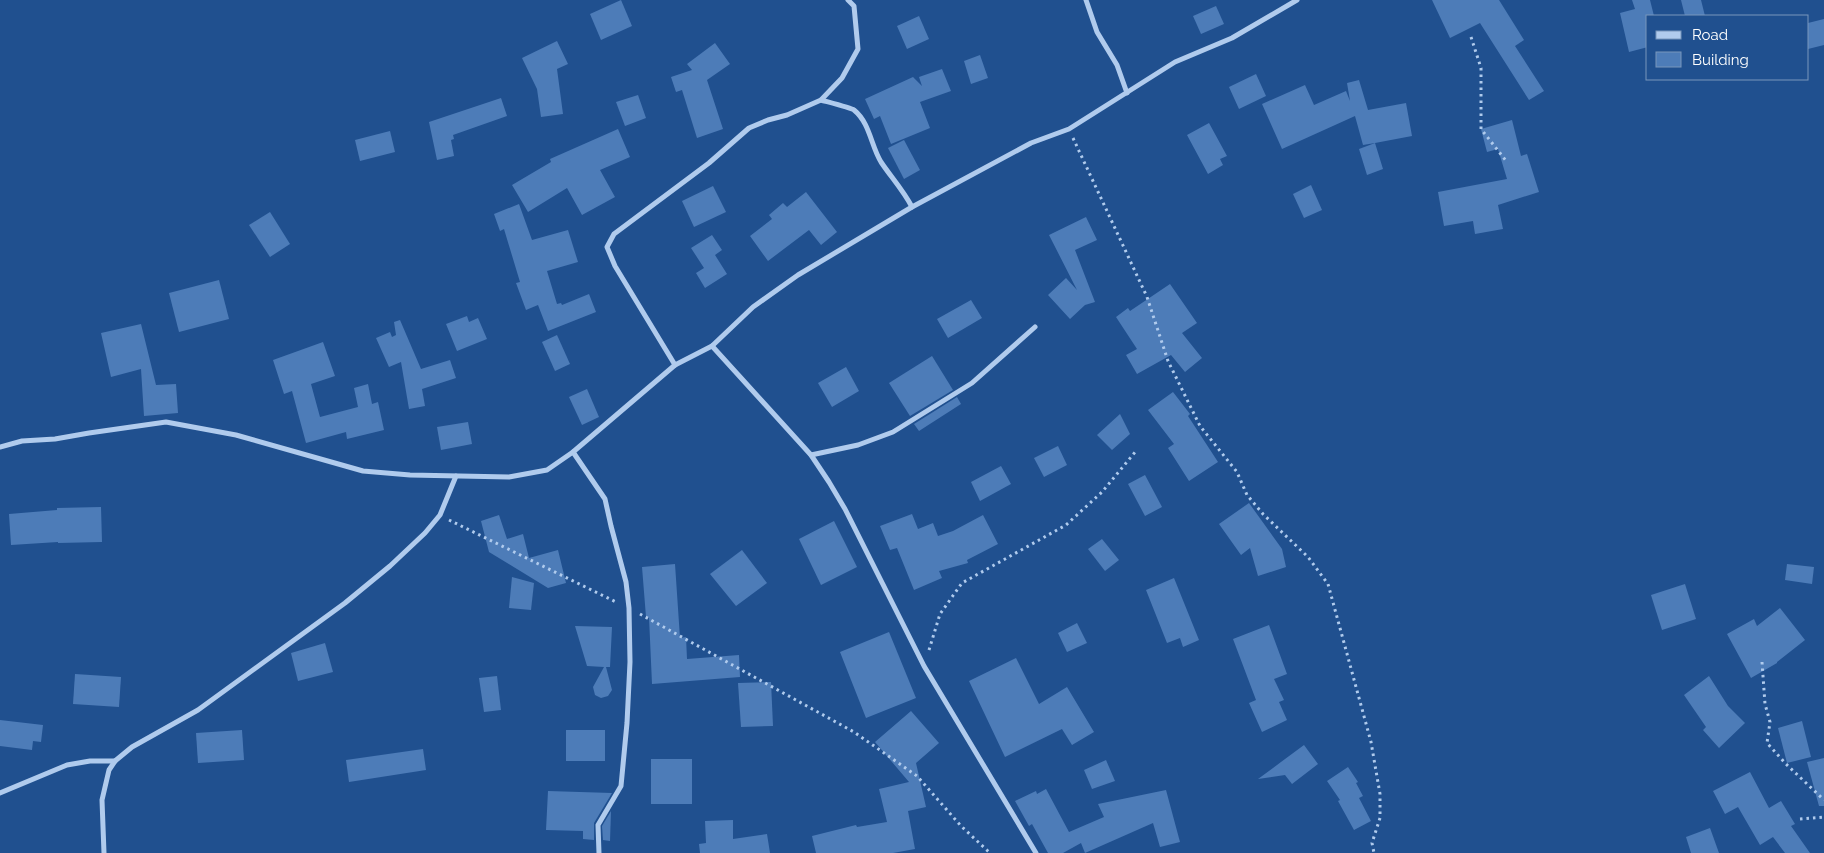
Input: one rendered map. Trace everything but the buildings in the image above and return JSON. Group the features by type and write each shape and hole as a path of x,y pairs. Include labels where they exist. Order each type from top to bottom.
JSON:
{"street":[{"path":"675,365 614,266 607,246 614,234 709,163 749,128 787,115 821,100 842,78 858,49 854,6 848,0"},
{"path":"1086,0 1097,32 1117,66 1127,93"},
{"path":"0,447 22,441 55,440 166,422 236,436 363,470 410,475 509,477 547,470 573,452 675,365 712,346 753,307 798,276 912,207 1031,143 1069,128 1175,62 1232,38 1297,0"},
{"path":"821,100 853,109 862,119 880,160 903,191 912,207"},
{"path":"811,455 858,445 893,432 972,383 1035,327"},
{"path":"712,346 811,455 845,509 924,666 1036,853"},
{"path":"573,452 605,499 610,526 626,582 629,608 630,662 621,786 598,825 599,853"},
{"path":"104,853 102,800 109,770 115,761 132,747 198,710 345,603 390,566 425,533 440,515 456,476"},
{"path":"0,793 67,764 90,761 115,761"}],"path":[{"path":"1471,37 1481,68 1481,129 1506,162"},
{"path":"1069,128 1147,297 1168,361 1200,426 1238,472 1247,495 1263,514 1308,557 1328,584 1371,742 1380,794 1380,818 1372,844 1374,853"},
{"path":"924,666 940,614 962,583 1066,525 1102,492 1136,451"},
{"path":"440,515 629,608 854,732 917,776 961,826 990,853"},
{"path":"1762,662 1765,704 1770,722 1767,743 1824,800"},
{"path":"1800,819 1824,818"}]}
